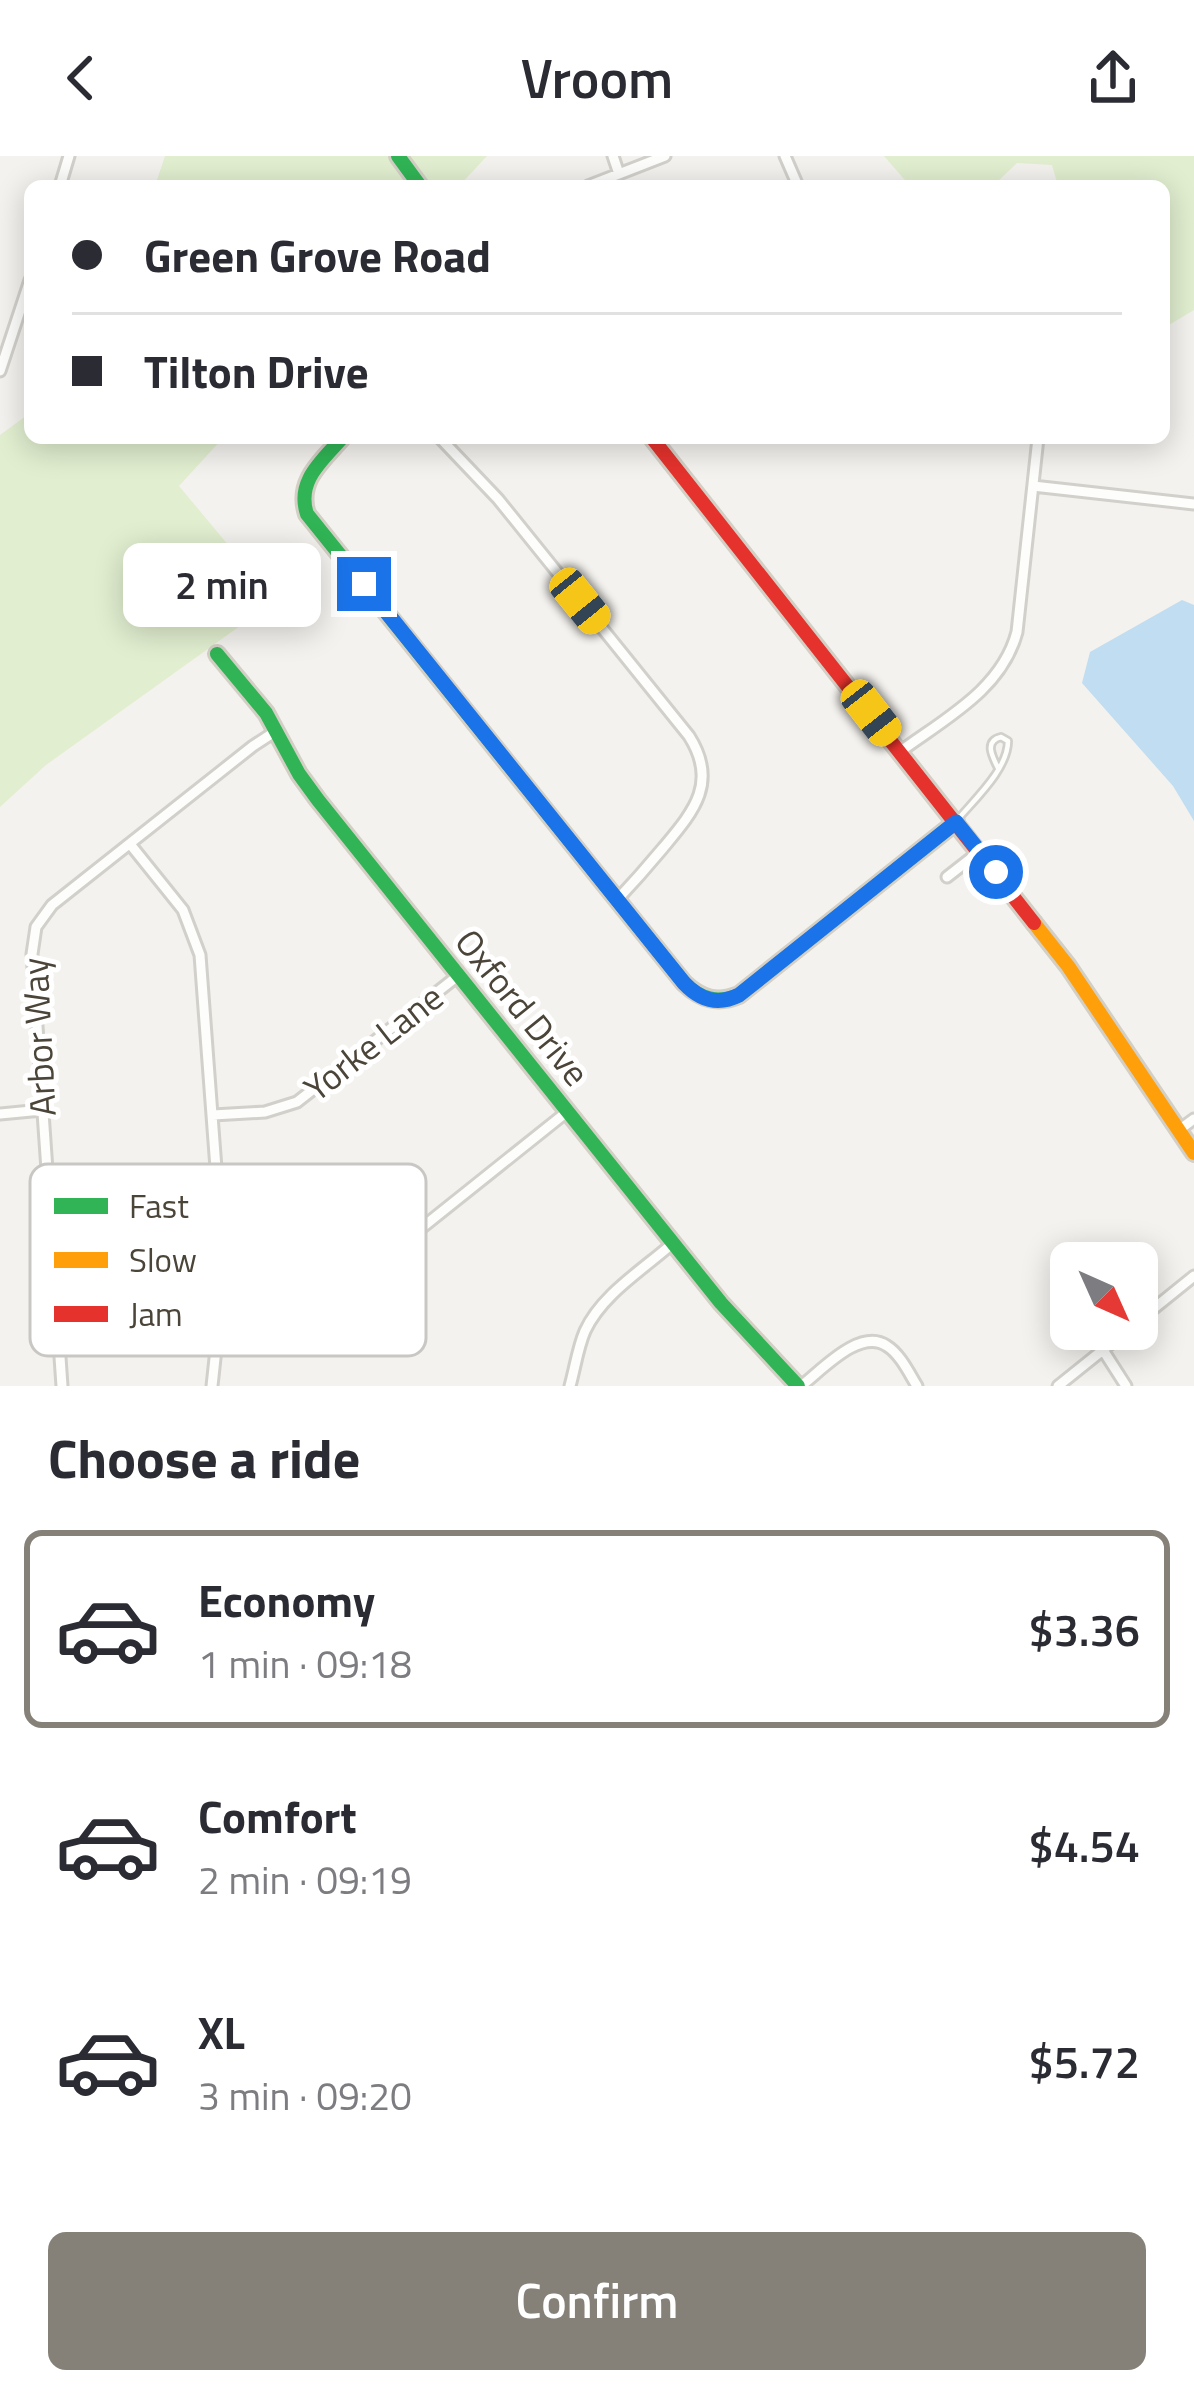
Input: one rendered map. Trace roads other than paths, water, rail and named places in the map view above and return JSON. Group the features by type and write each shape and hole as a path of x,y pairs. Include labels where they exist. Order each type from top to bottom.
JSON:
{"street":[{"path":"613,156 619,174"},
{"path":"604,180 665,156"},
{"path":"0,370 24,298"},
{"path":"337,444 304,487 308,514 692,992 710,1001 730,1000 956,822"},
{"path":"445,444 512,517 689,736 701,759 702,788 693,810 617,900"},
{"path":"657,444 1071,970 1194,1153"},
{"path":"901,751 984,689 1009,657 1017,632 1037,444"},
{"path":"1033,486 1194,504"},
{"name":"Oxford Drive","path":"217,654 266,713 299,774 459,975 721,1303 800,1386"},
{"name":"Arbor Way","path":"46,1164 32,954 36,927 52,905 276,731"},
{"path":"130,844 177,900 197,941 216,1164"},
{"path":"946,877 979,852"},
{"name":"Yorke Lane","path":"213,1115 265,1112 297,1102 459,975"},
{"path":"0,1114 42,1110"},
{"path":"426,1225 568,1111"},
{"path":"1179,1130 1194,1119"},
{"path":"570,1386 592,1318 673,1243"},
{"path":"1158,1305 1194,1276"},
{"path":"800,1386 846,1350 871,1340 892,1350 917,1386"},
{"path":"1058,1386 1102,1350 1126,1386"},
{"name":"Arbor Way","path":"60,1356 62,1386"},
{"path":"212,1386 215,1356"}],"lane":[{"path":"956,822 998,768 1009,745 1001,736 990,746 998,768"}],"water":[{"path":"1182,600 1194,605 1194,821 1173,786 1082,683 1090,652"}]}
